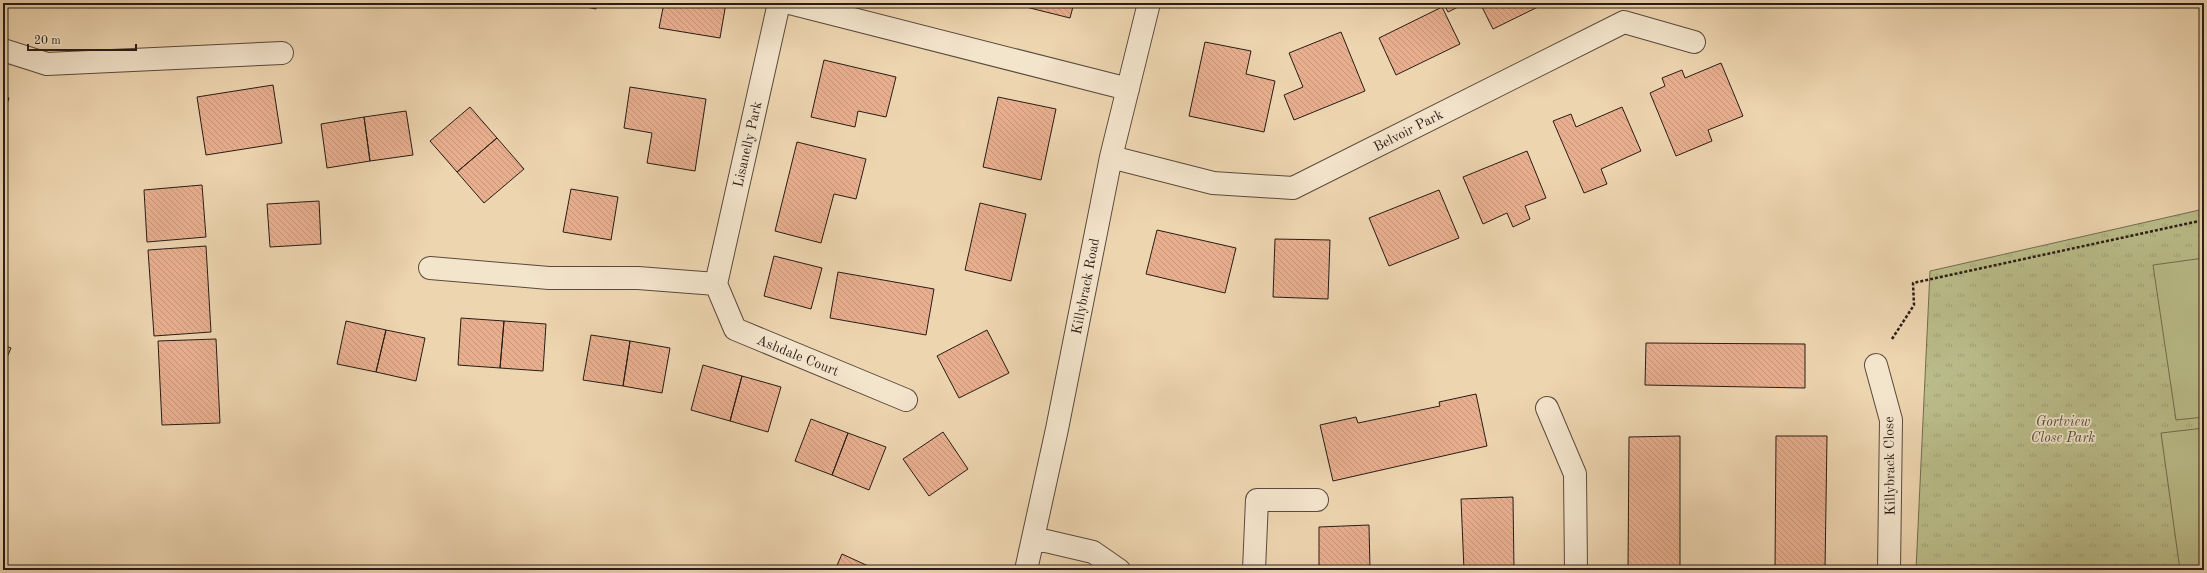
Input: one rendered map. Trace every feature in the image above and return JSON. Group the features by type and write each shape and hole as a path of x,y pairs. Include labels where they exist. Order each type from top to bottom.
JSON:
{"street":[{"name":"Lisanelly Park","path":"716,284 779,3"},
{"path":"790,3 1128,89"},
{"name":"Killybrack Road","path":"1026,570 1057,429 1111,157 1149,3"},
{"name":"Belvoir Park","path":"1111,157 1213,183 1293,188 1624,22 1694,42"},
{"path":"3,50 46,64 282,53"},
{"path":"430,268 549,278 638,278 716,284"},
{"name":"Ashdale Court","path":"716,284 735,329 906,400"},
{"name":"Killybrack Close","path":"1876,365 1891,420 1889,570"},
{"path":"1547,408 1575,474 1576,570"},
{"path":"1254,570 1257,500 1317,500"},
{"path":"1033,538 1093,552 1118,570"}],"path":[{"path":"1876,365 1914,305 1913,283 2204,220"}],"green space":[{"name":"Gortview Close Park","path":"2204,209 2204,570 1916,570 1930,271"},
{"path":"2204,258 2204,417 2176,420 2153,265"},
{"path":"2204,428 2204,570 2180,570 2161,433"}],"building":[{"path":"576,3 597,3 596,9 576,5"},
{"path":"664,3 726,3 720,38 659,28"},
{"path":"1023,3 1074,3 1070,18 1022,6"},
{"path":"1443,3 1466,3 1448,12"},
{"path":"1480,3 1546,3 1493,29"},
{"path":"1442,7 1460,44 1396,75 1379,38"},
{"path":"1341,32 1365,91 1294,120 1284,95 1303,87 1289,53"},
{"path":"1205,42 1251,51 1246,74 1275,81 1264,132 1189,116"},
{"path":"824,60 896,77 886,117 858,111 855,127 811,117"},
{"path":"1721,63 1743,116 1708,130 1712,141 1676,156 1650,93 1665,86 1662,78 1682,70 1685,78"},
{"path":"273,85 282,143 206,155 197,97"},
{"path":"630,87 706,99 695,171 647,163 652,133 624,128"},
{"path":"3,96 9,98 3,116"},
{"path":"998,97 1056,109 1041,180 983,167"},
{"path":"470,107 497,138 457,172 430,141"},
{"path":"1622,107 1641,151 1601,169 1607,184 1584,193 1553,121 1571,114 1576,127"},
{"path":"406,111 413,155 370,161 364,117"},
{"path":"364,117 370,161 327,168 321,124"},
{"path":"497,138 524,169 484,203 457,172"},
{"path":"797,142 866,159 856,199 834,194 821,243 775,231"},
{"path":"1527,151 1546,198 1525,206 1530,219 1513,227 1507,213 1483,224 1463,177"},
{"path":"202,185 206,237 147,242 144,190"},
{"path":"571,189 618,197 611,240 563,232"},
{"path":"1439,190 1459,238 1389,266 1369,218"},
{"path":"319,201 321,244 270,247 267,204"},
{"path":"980,203 1026,214 1011,281 965,270"},
{"path":"1157,230 1236,248 1225,293 1146,274"},
{"path":"1275,239 1330,240 1328,299 1273,297"},
{"path":"206,246 211,332 154,336 148,250"},
{"path":"774,256 822,268 811,309 764,296"},
{"path":"838,272 934,289 926,335 830,318"},
{"path":"461,318 504,321 500,368 458,365"},
{"path":"346,321 386,330 376,372 337,364"},
{"path":"504,321 546,324 543,371 500,368"},
{"path":"386,330 425,338 416,381 376,372"},
{"path":"987,330 1009,373 959,398 937,356"},
{"path":"591,335 630,341 623,386 583,380"},
{"path":"216,339 220,423 162,425 158,341"},
{"path":"630,341 670,348 662,393 623,386"},
{"path":"1646,343 1805,344 1805,388 1645,385"},
{"path":"3,345 11,348 3,367"},
{"path":"703,365 742,376 730,421 691,410"},
{"path":"742,376 781,387 768,432 730,421"},
{"path":"1476,394 1487,446 1333,481 1320,425 1356,417 1358,423 1440,406 1439,402"},
{"path":"811,419 848,433 832,475 795,461"},
{"path":"943,432 968,469 929,496 903,459"},
{"path":"848,433 886,447 869,490 832,475"},
{"path":"1680,436 1680,570 1628,570 1629,437"},
{"path":"1776,436 1827,436 1825,570 1775,570"},
{"path":"1513,497 1514,570 1464,570 1461,499"},
{"path":"1369,525 1370,570 1319,570 1319,527"},
{"path":"842,554 877,570 835,570"},
{"path":"807,566 815,570 805,570"}]}
